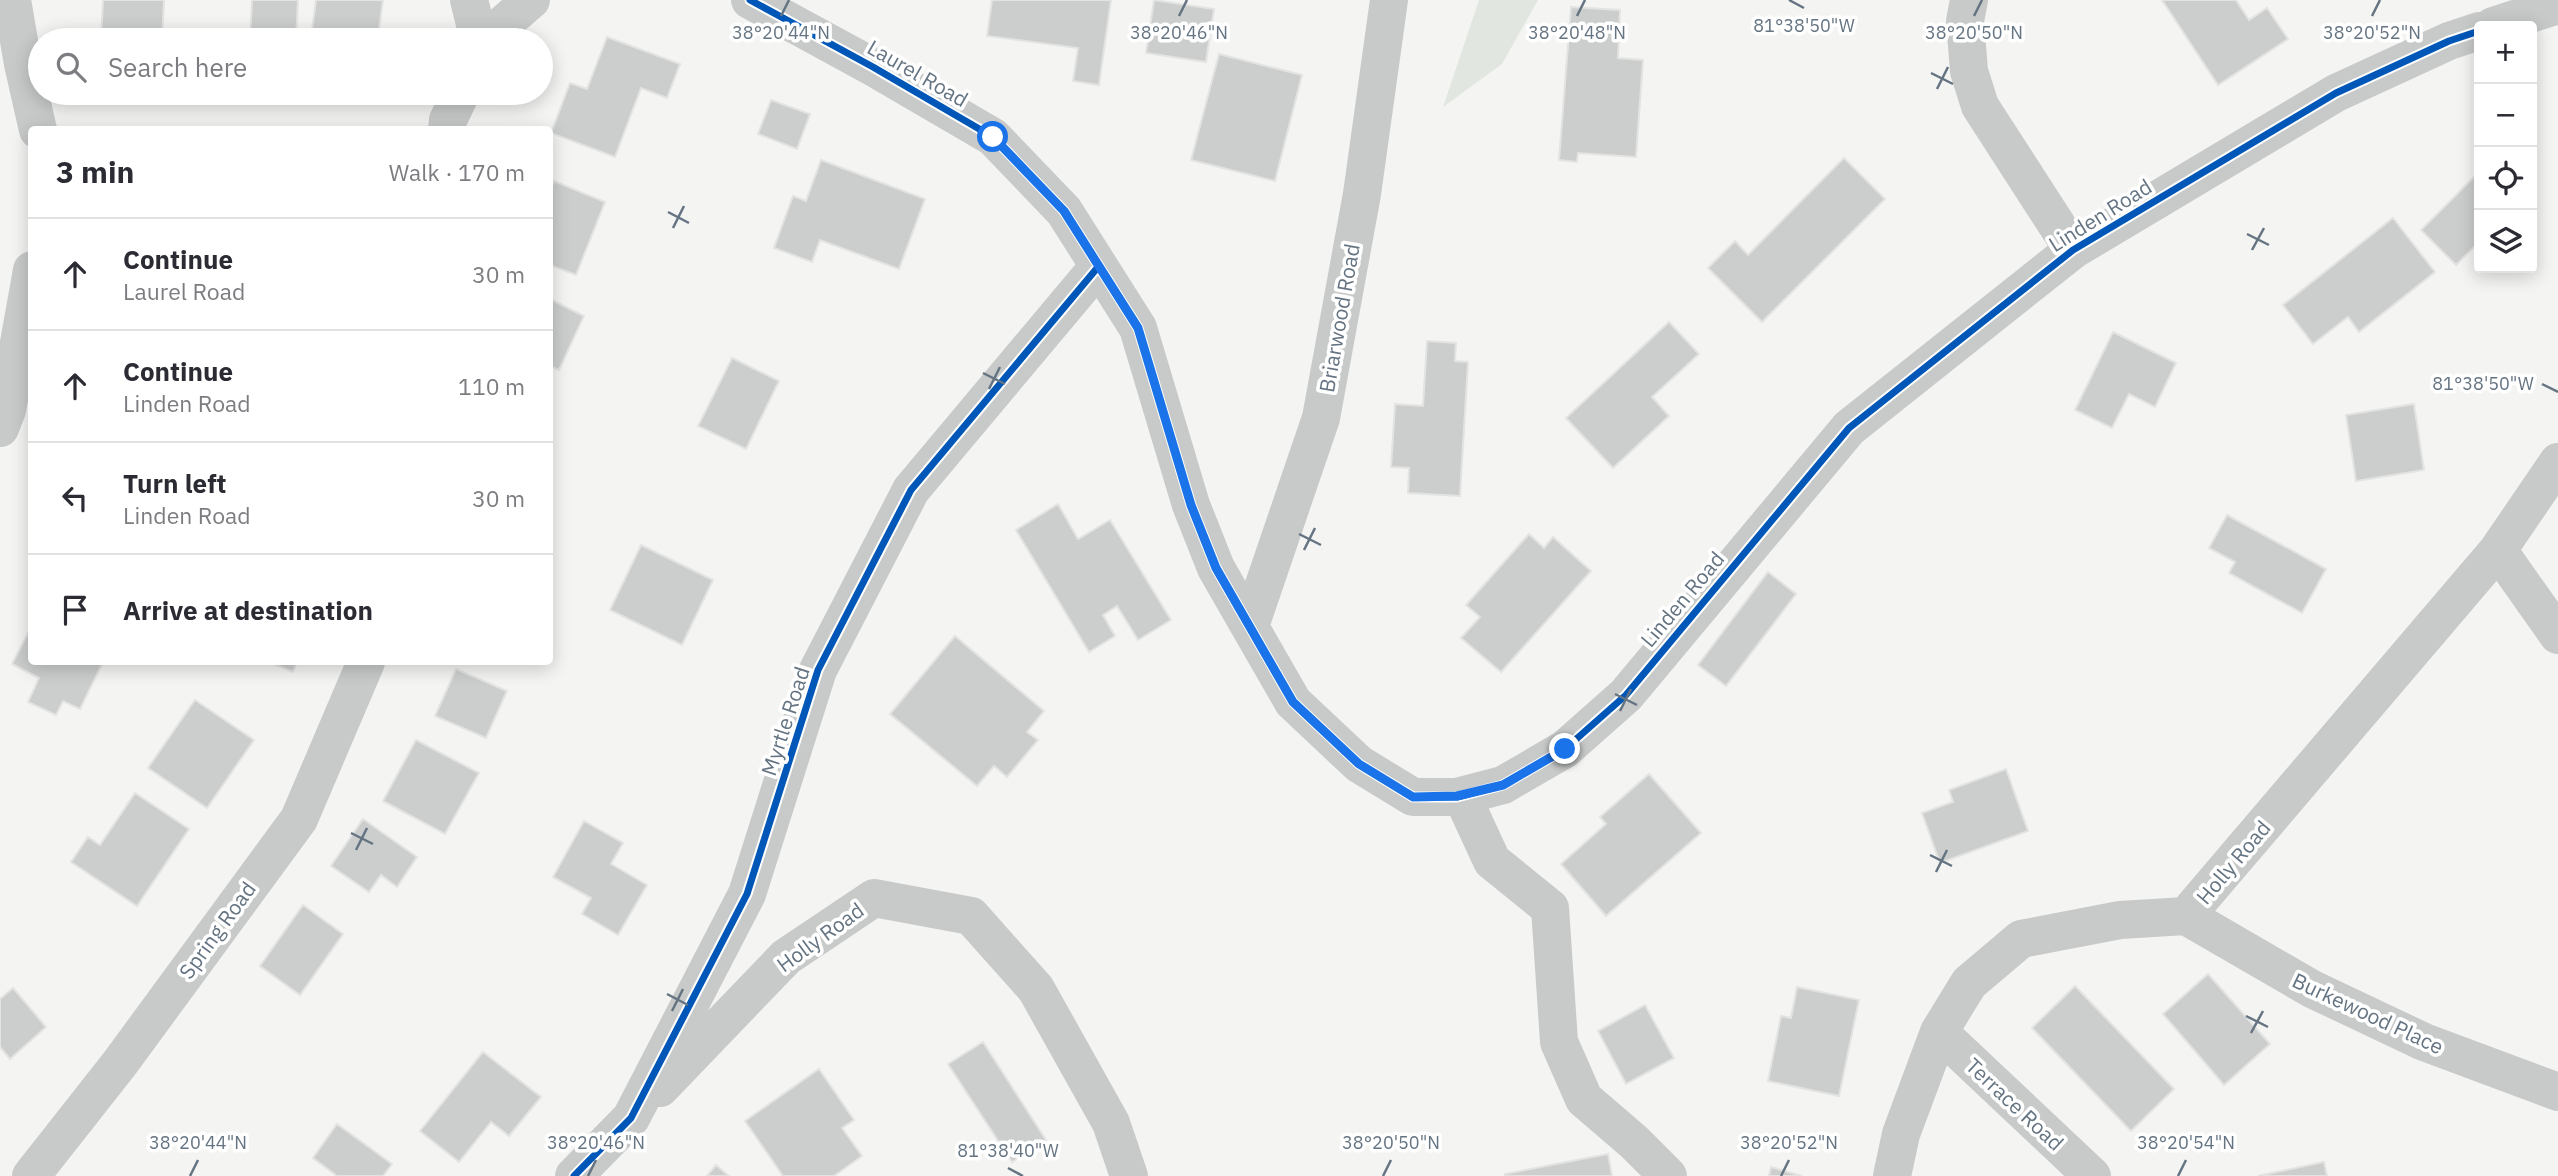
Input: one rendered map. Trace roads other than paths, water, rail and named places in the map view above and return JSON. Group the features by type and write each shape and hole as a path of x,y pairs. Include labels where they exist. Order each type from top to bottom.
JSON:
{"street":[{"path":"469,0 475,28"},
{"path":"500,28 531,0"},
{"name":"Laurel Road","path":"750,0 993,137 1064,211 1098,267"},
{"name":"Briarwood Road","path":"1250,626 1321,418 1362,194 1389,0"},
{"path":"1969,0 1965,22 1969,71 1980,106 2073,250"},
{"path":"2508,21 2558,5"},
{"path":"9,8 28,88"},
{"name":"Linden Road","path":"1098,267 1138,328 1191,505 1216,568 1293,702 1359,764 1413,797 1462,796 1503,785 1565,749 1626,695 1849,428 2073,250 2336,93 2449,41 2474,33"},
{"path":"32,105 37,126"},
{"path":"447,126 455,105"},
{"name":"Myrtle Road","path":"574,1176 631,1118 747,894 818,670 911,490 1098,267"},
{"path":"0,428 7,410 28,292"},
{"name":"Holly Road","path":"1892,1176 1901,1134 1939,1032 1969,983 2021,939 2120,920 2186,916 2498,550 2558,462"},
{"path":"2498,550 2558,635"},
{"name":"Spring Road","path":"32,1176 120,1063 299,819 365,665"},
{"path":"1462,796 1492,861 1550,908 1559,1042 1584,1099 1668,1176"},
{"name":"Holly Road","path":"631,1118 786,957 874,898 971,916 1036,989 1111,1124 1129,1176"},
{"name":"Burkewood Place","path":"2186,916 2312,989 2424,1042 2558,1092"},
{"name":"Terrace Road","path":"1939,1032 2092,1176"}]}
